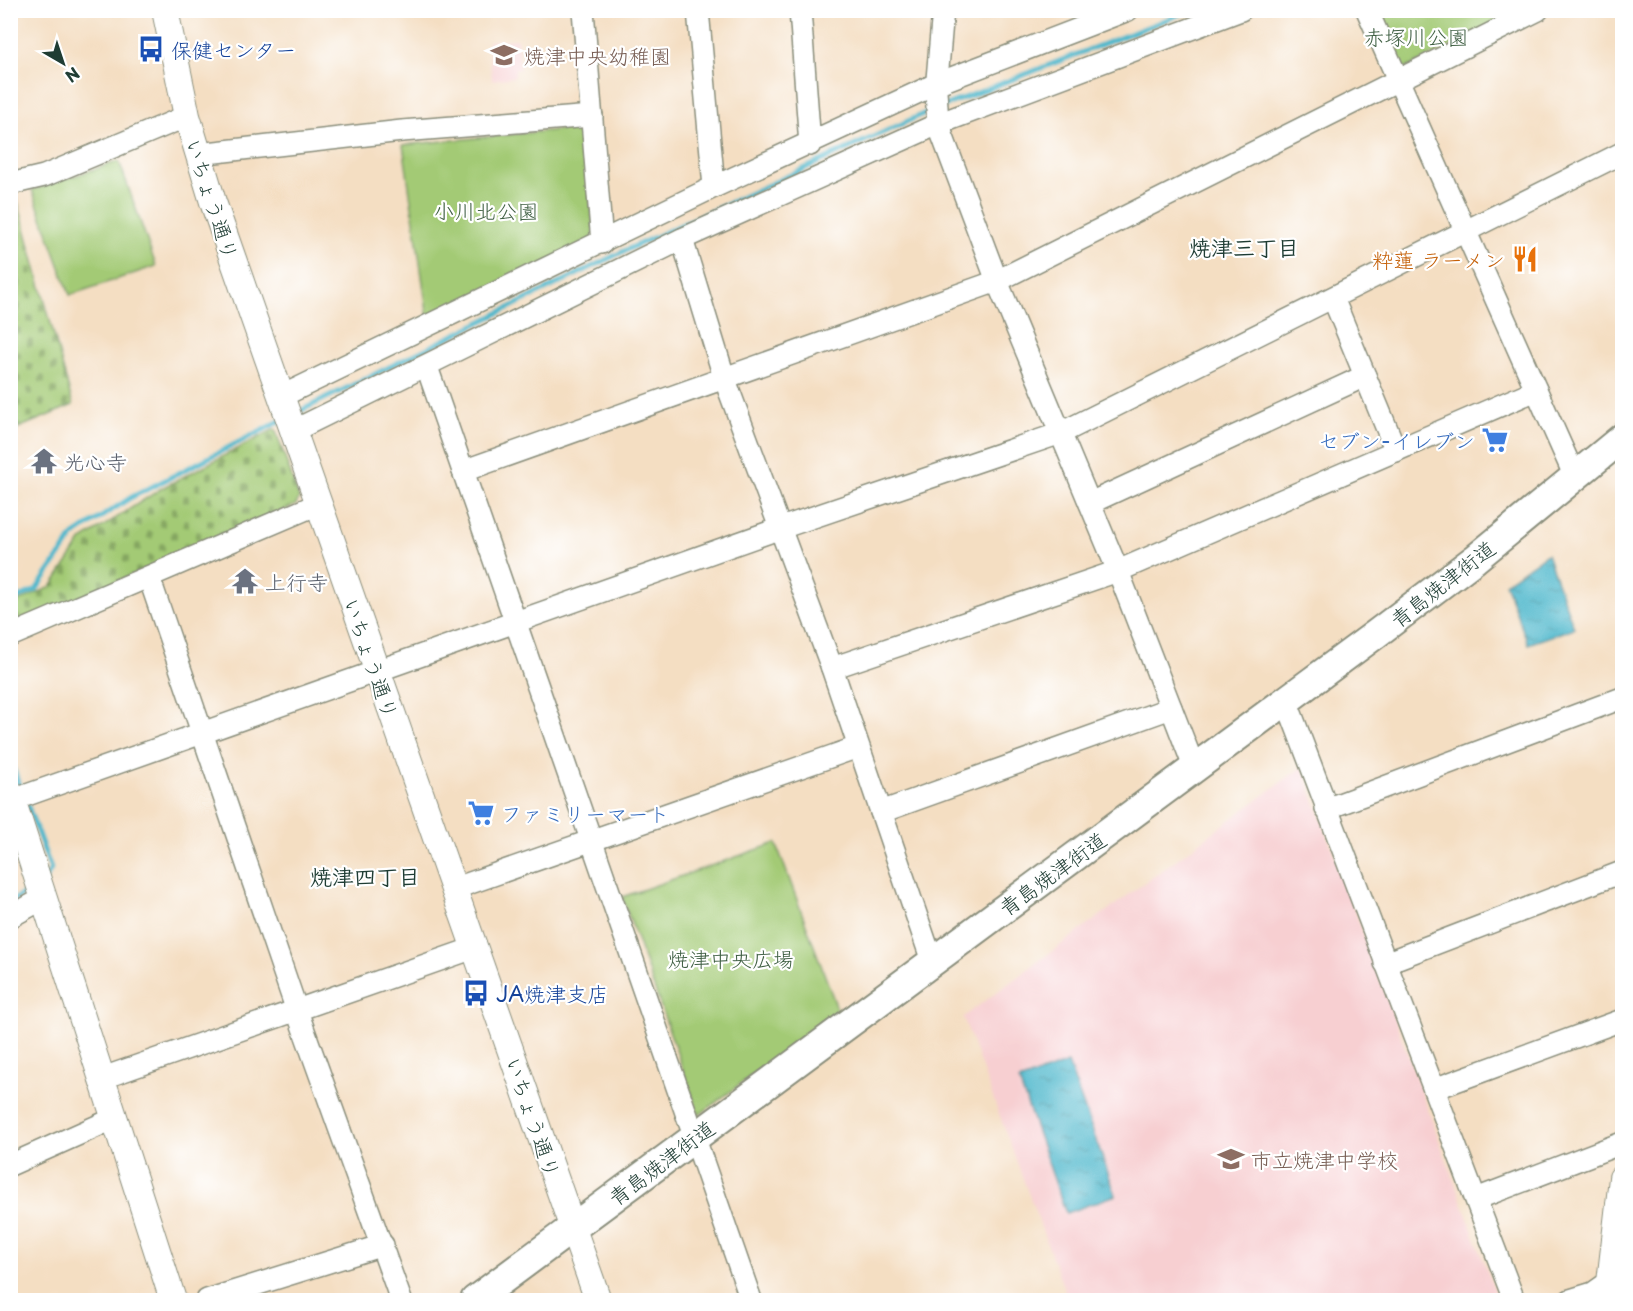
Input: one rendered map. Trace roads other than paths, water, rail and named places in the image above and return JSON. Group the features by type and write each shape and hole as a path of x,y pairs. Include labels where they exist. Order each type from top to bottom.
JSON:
{"main road":[{"name":"青島焼津街道","path":"475,1300 1475,559 1623,438"}],"street":[{"name":"いちょう通り","path":"165,10 187,116 198,154 281,399 598,1300"},
{"path":"583,10 602,243"},
{"path":"698,10 714,187"},
{"path":"800,10 810,145"},
{"path":"943,10 936,87 937,120 997,281 1118,571 1194,767"},
{"path":"281,399 714,187 936,87 1128,10"},
{"path":"292,428 427,367 682,239 937,120 1241,10"},
{"path":"1367,10 1575,477"},
{"path":"462,471 997,281 1538,10"},
{"path":"13,178 44,176 187,116"},
{"path":"198,154 402,131 592,116"},
{"path":"173,1300 11,798 378,673 781,528 1061,433 1623,153"},
{"path":"682,239 724,377 832,668 932,961"},
{"path":"1334,298 1396,452"},
{"path":"427,367 751,1300"},
{"path":"1090,503 1365,376"},
{"path":"832,668 1118,571 1536,390"},
{"path":"10,636 318,504"},
{"path":"148,577 297,1011 401,1300"},
{"path":"1326,809 1623,698"},
{"path":"1286,700 1514,1300"},
{"path":"881,812 1170,708"},
{"path":"453,889 858,747"},
{"path":"1385,963 1623,872"},
{"path":"10,917 44,898"},
{"path":"100,1079 474,948"},
{"path":"1434,1089 1623,1020"},
{"path":"10,1165 113,1119"},
{"path":"1476,1199 1623,1143"},
{"path":"1570,1300 1614,1284 1623,1178"},
{"path":"207,1300 383,1245"}],"water":[{"path":"1547,554 1574,628 1528,644 1505,583"},
{"path":"1068,1063 1116,1195 1066,1213 1019,1081"}],"waterway":[{"path":"941,107 1191,10"},
{"path":"296,413 622,252 932,110"},
{"path":"10,601 36,590 74,535 130,498 282,420"},
{"path":"10,760 22,792"},
{"path":"26,801 51,869 46,878"},
{"path":"10,903 33,887"}],"place":[{"name":"保健センター","path":"151,49"},
{"name":"焼津中央幼稚園","path":"504,55"},
{"name":"粋蓮 ラーメン","path":"1525,259"},
{"name":"セブン-イレブン","path":"1495,440"},
{"name":"光心寺","path":"44,461"},
{"name":"上行寺","path":"245,581"},
{"name":"ファミリーマート","path":"481,813"},
{"name":"JA焼津支店","path":"476,993"},
{"name":"市立焼津中学校","path":"1231,1159"}],"district":[{"name":"焼津三丁目","path":"1244,246"},
{"name":"焼津四丁目","path":"365,875"}],"park label":[{"name":"赤塚川公園","path":"1416,36"},
{"name":"小川北公園","path":"486,210"},
{"name":"焼津中央広場","path":"731,958"}]}
